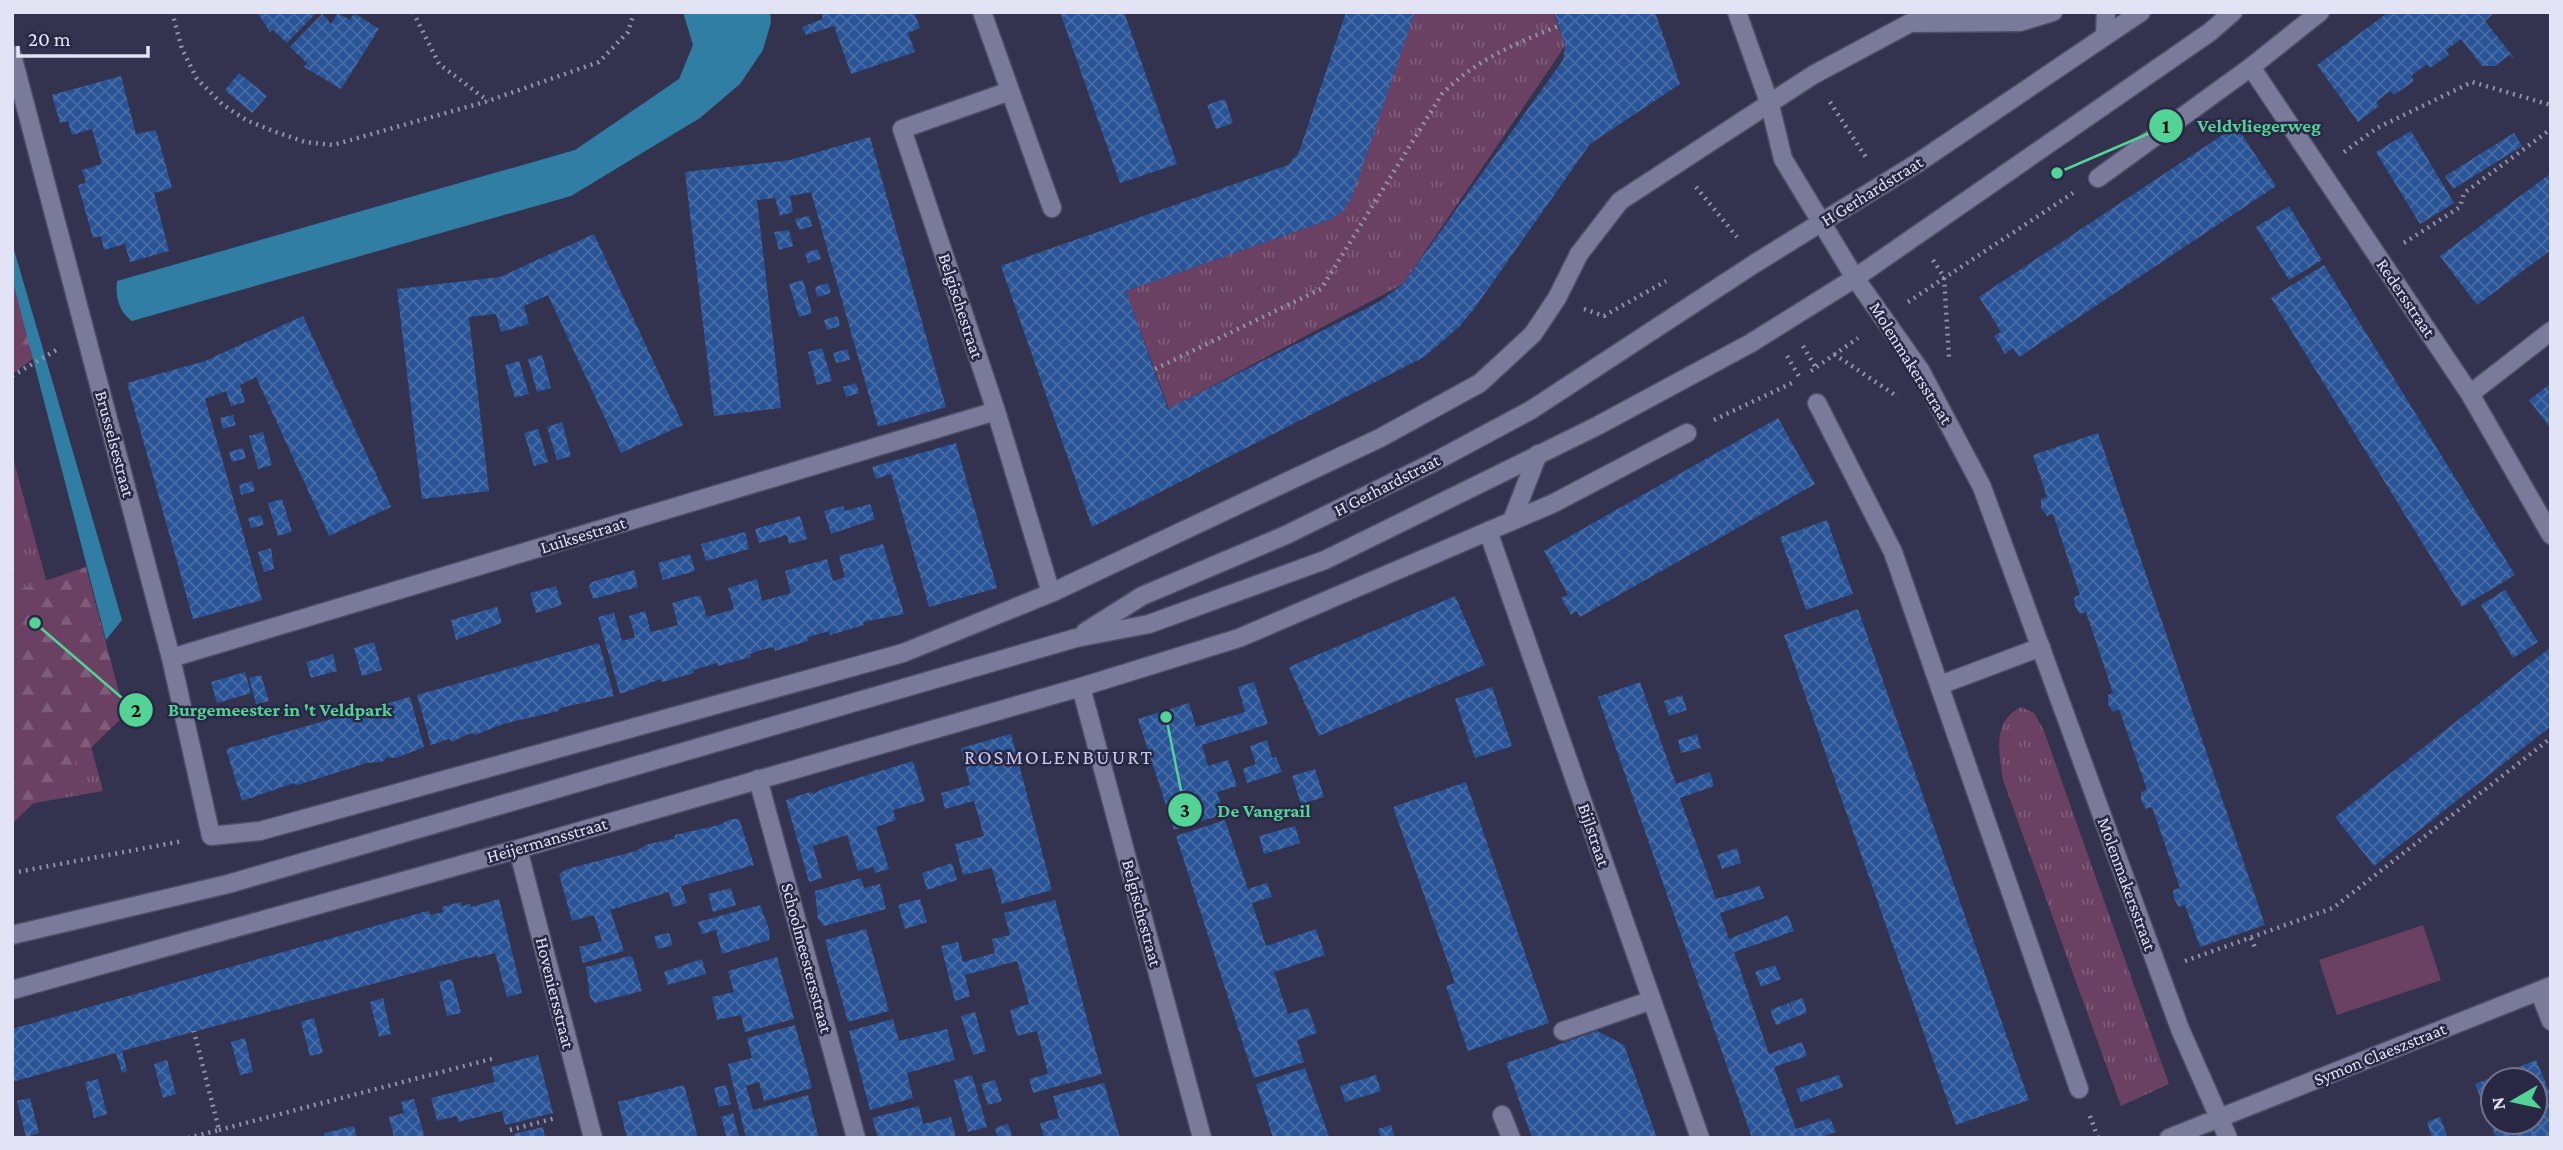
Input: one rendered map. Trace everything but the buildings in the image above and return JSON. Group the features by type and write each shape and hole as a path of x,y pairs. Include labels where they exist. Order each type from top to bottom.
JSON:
{"street":[{"path":"982,12 1052,208"},
{"name":"Molenmakersstraat","path":"1737,12 1770,105 1783,159 1855,278 1886,318 1920,370 1982,487 2179,1029 2228,1138"},
{"path":"211,836 260,831 902,653 1051,593 1380,438 1480,383 1533,334 1558,298 1579,254 1620,201 1813,75 1910,23 1967,18 2020,22 2053,12"},
{"path":"2105,36 2106,12"},
{"name":"H Gerhardstraat","path":"1076,638 1142,596 1286,535 1434,462 1531,410 1754,264 1919,162 2141,12"},
{"path":"12,935 241,880 1076,638 1149,624 1325,560 1423,514 1751,343 1855,278 2210,32 2233,12"},
{"path":"2098,178 2251,67 2320,12"},
{"name":"Brusselsestraat","path":"12,55 170,658 211,836"},
{"name":"Redersstraat","path":"2251,67 2470,394 2551,536"},
{"name":"Belgischestraat","path":"1010,90 902,129 996,411 1051,593"},
{"path":"2470,394 2551,331"},
{"path":"1817,403 1892,552 1941,685 2079,1089"},
{"name":"Luiksestraat","path":"170,658 996,411"},
{"path":"1081,687 1239,638 1513,518 1554,503 1687,433"},
{"path":"1513,518 1538,454"},
{"name":"Bijlstraat","path":"1488,531 1700,1138"},
{"path":"1941,685 2041,647"},
{"name":"Belgischestraat","path":"1081,687 1202,1138"},
{"name":"Heijermansstraat","path":"12,990 518,849 1081,687"},
{"name":"Schoolmeestersstraat","path":"758,779 856,1138"},
{"name":"Hoveniersstraat","path":"518,849 593,1138"},
{"path":"2545,988 2551,1021"},
{"name":"Symon Claeszstraat","path":"2169,1138 2545,988"},
{"path":"1563,1031 1652,1000"},
{"path":"1502,1115 1511,1138"}],"path":[{"path":"172,12 182,49 197,79 222,104 246,120 304,142 333,145 488,101 599,62 628,32 634,12"},
{"path":"413,12 439,64 488,101"},
{"path":"1155,369 1321,289 1442,94 1455,80 1495,53 1558,26"},
{"path":"2320,168 2378,128 2472,82 2551,105"},
{"path":"2380,259 2460,206 2464,193 2551,128"},
{"path":"1679,160 1706,202 1740,240 1754,264"},
{"path":"1687,433 1800,379 1886,318 2098,178"},
{"path":"12,376 50,353"},
{"path":"2159,971 2333,908 2551,738"},
{"path":"12,873 211,836"},
{"path":"2251,938 2256,950"},
{"path":"194,1031 219,1130"},
{"path":"188,1138 495,1058"},
{"path":"510,1130 586,1111"}],"green space":[{"path":"1414,12 1553,12 1565,46 1403,284 1169,409 1126,291 1328,220 1341,212"},
{"path":"12,278 34,358 12,374"},
{"path":"12,454 103,791 12,807"},
{"path":"86,567 125,715 12,824 12,592"},
{"path":"2021,707 2034,713 2044,731 2169,1084 2121,1106 2003,780 1999,749 2002,729 2005,721"},
{"path":"2423,925 2441,980 2337,1015 2319,960"}],"water":[{"path":"683,12 770,12 771,22 763,50 740,84 700,118 571,196 132,321 121,308 117,298 117,281 575,150 679,79 693,45"},
{"path":"12,243 122,620 106,640 12,278"}],"place":[{"name":"Veldvliegerweg","path":"2057,173"},
{"name":"Burgemeester in 't Veldpark","path":"35,623"},
{"name":"De Vangrail","path":"1166,717"}],"district":[{"name":"ROSMOLENBUURT","path":"1059,757"}]}
